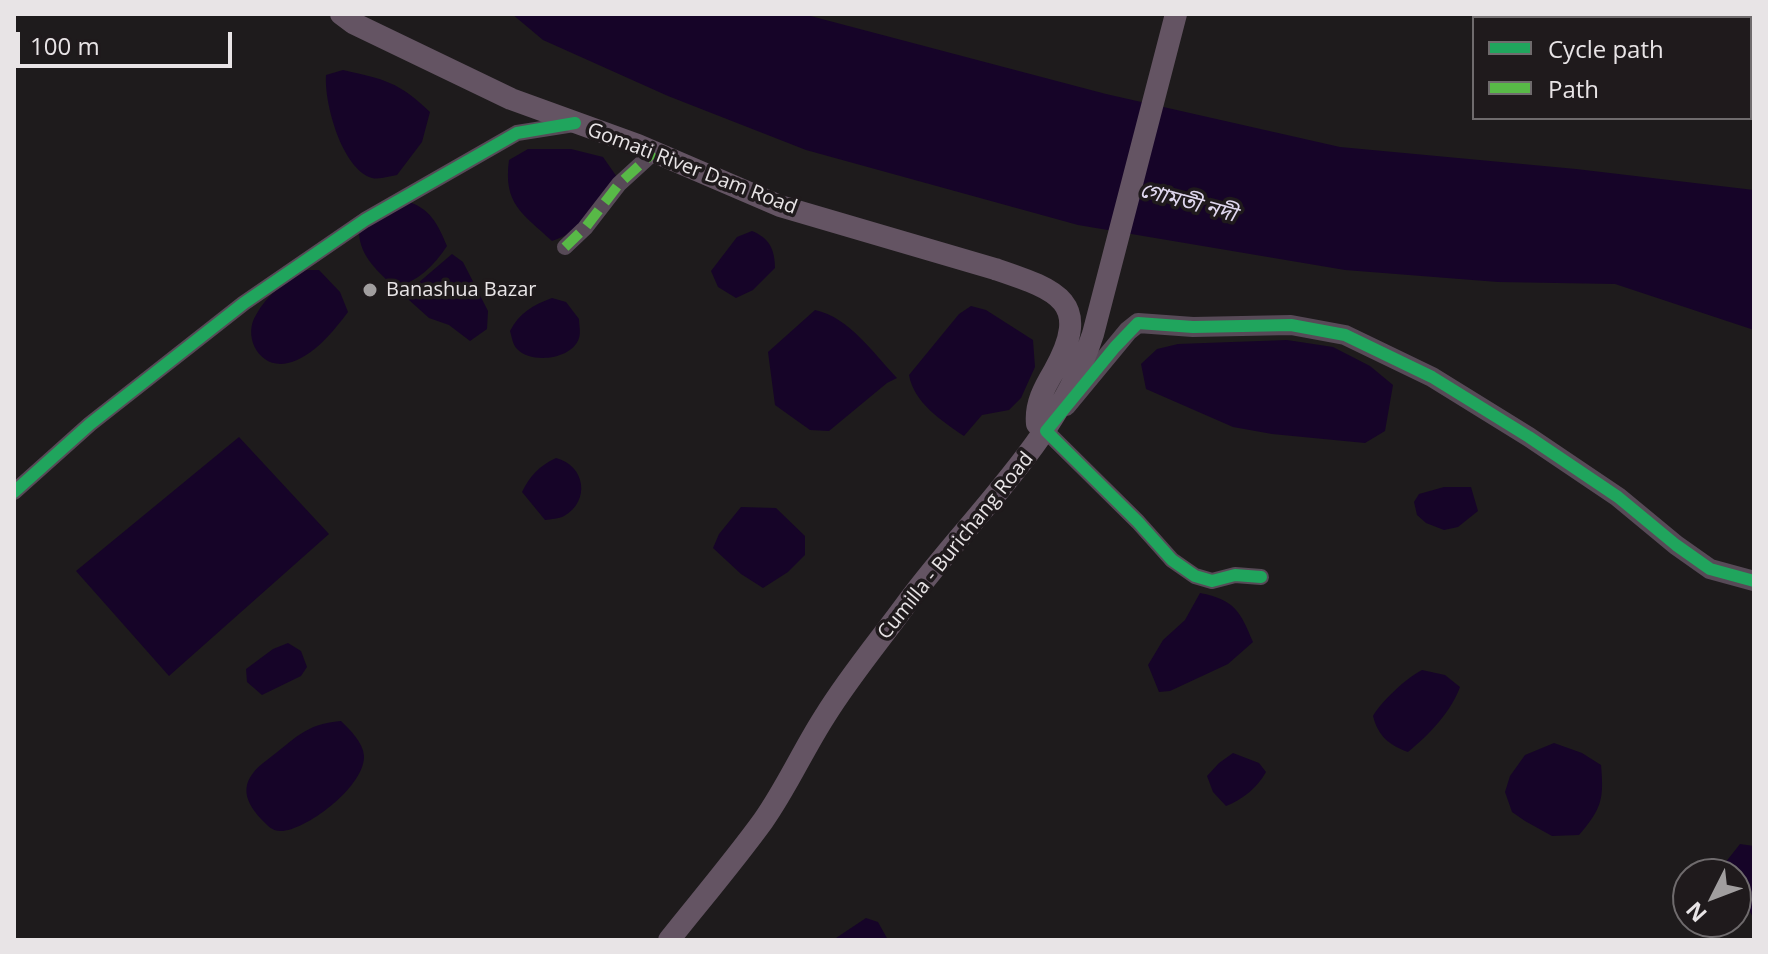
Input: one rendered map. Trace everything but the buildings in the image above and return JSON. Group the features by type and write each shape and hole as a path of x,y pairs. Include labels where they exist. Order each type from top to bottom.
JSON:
{"main road":[{"name":"Gomati River Dam Road","path":"341,14 353,23 498,93 654,152 780,206 1029,280 1055,295 1065,303 1072,321 1067,345 1040,399 1037,424 1046,431"},
{"name":"Cumilla - Burichang Road","path":"669,940 762,822 784,790 825,715 904,608 1046,431 1088,350 1176,14"}],"street":[{"path":"14,492 90,424 244,303 365,220 517,133 575,123"},
{"path":"565,247 585,228 619,184 654,152"},
{"path":"1261,577 1235,575 1212,581 1195,576 1172,560 1128,511 1046,431 1138,323 1193,327 1291,325 1345,335 1432,377 1529,437 1618,497 1710,569 1754,581"}],"water":[{"name":"গোমতী নদী","path":"512,14 803,14 1106,94 1340,147 1576,169 1754,190 1754,330 1615,284 1498,282 1345,270 1078,225 806,150 668,96 543,40"},
{"path":"343,70 390,83 430,112 422,142 397,175 372,178 361,172 344,149 332,118 326,87 326,75"},
{"path":"528,149 571,149 603,157 617,177 582,223 552,241 524,215 512,198 509,187 509,160"},
{"path":"406,201 432,218 447,246 425,272 395,288 367,257 359,233"},
{"path":"752,231 770,245 775,268 753,290 736,298 718,287 711,271 737,237"},
{"path":"452,254 463,262 488,311 487,329 470,341 449,325 429,318 409,300 411,289"},
{"path":"306,270 319,270 340,292 348,312 314,350 288,363 269,362 256,350 252,324 271,294"},
{"path":"552,298 566,302 579,319 579,338 575,345 560,355 541,358 523,354 514,345 510,331 527,310"},
{"path":"971,306 986,310 1033,340 1035,367 1021,398 1009,410 982,415 964,436 923,403 909,375 959,314"},
{"path":"815,310 850,328 897,378 829,431 810,430 775,405 768,352"},
{"path":"1287,340 1333,347 1370,366 1393,385 1385,431 1365,443 1272,434 1233,427 1146,389 1141,364 1157,349 1178,344"},
{"path":"239,437 329,534 169,676 76,571"},
{"path":"556,458 566,462 578,475 581,493 573,509 564,516 545,520 522,492 536,472"},
{"path":"1444,487 1471,487 1478,511 1458,527 1444,530 1426,523 1417,515 1414,502 1419,494"},
{"path":"741,507 776,508 805,536 805,555 788,572 763,588 741,574 713,548 719,534"},
{"path":"1200,593 1221,599 1235,608 1253,642 1228,664 1170,691 1159,692 1148,665 1163,640 1185,620"},
{"path":"288,643 301,651 307,667 301,676 262,695 247,682 246,669 273,649"},
{"path":"1422,670 1445,675 1460,687 1438,722 1408,752 1385,739 1373,716 1395,690"},
{"path":"341,721 356,737 363,751 362,767 356,780 334,803 307,822 283,831 271,828 255,812 247,796 246,788 252,774 308,729"},
{"path":"1554,743 1582,753 1601,765 1600,803 1579,835 1552,836 1525,821 1512,812 1505,792 1510,776 1525,755"},
{"path":"1233,753 1259,763 1266,772 1249,792 1226,806 1213,792 1207,776"},
{"path":"1740,844 1754,846 1754,919 1752,858 1729,858"},
{"path":"866,918 878,922 888,940 833,940"}],"marked path":[{"path":"565,247 585,228 619,184 654,152"}],"cycle path":[{"path":"14,492 90,424 244,303 365,220 517,133 575,123"},
{"path":"1261,577 1235,575 1212,581 1195,576 1172,560 1046,431 1138,323 1193,327 1291,325 1345,335 1432,377 1529,437 1618,497 1710,569 1754,581"}],"place":[{"name":"Banashua Bazar","path":"370,290"}]}
